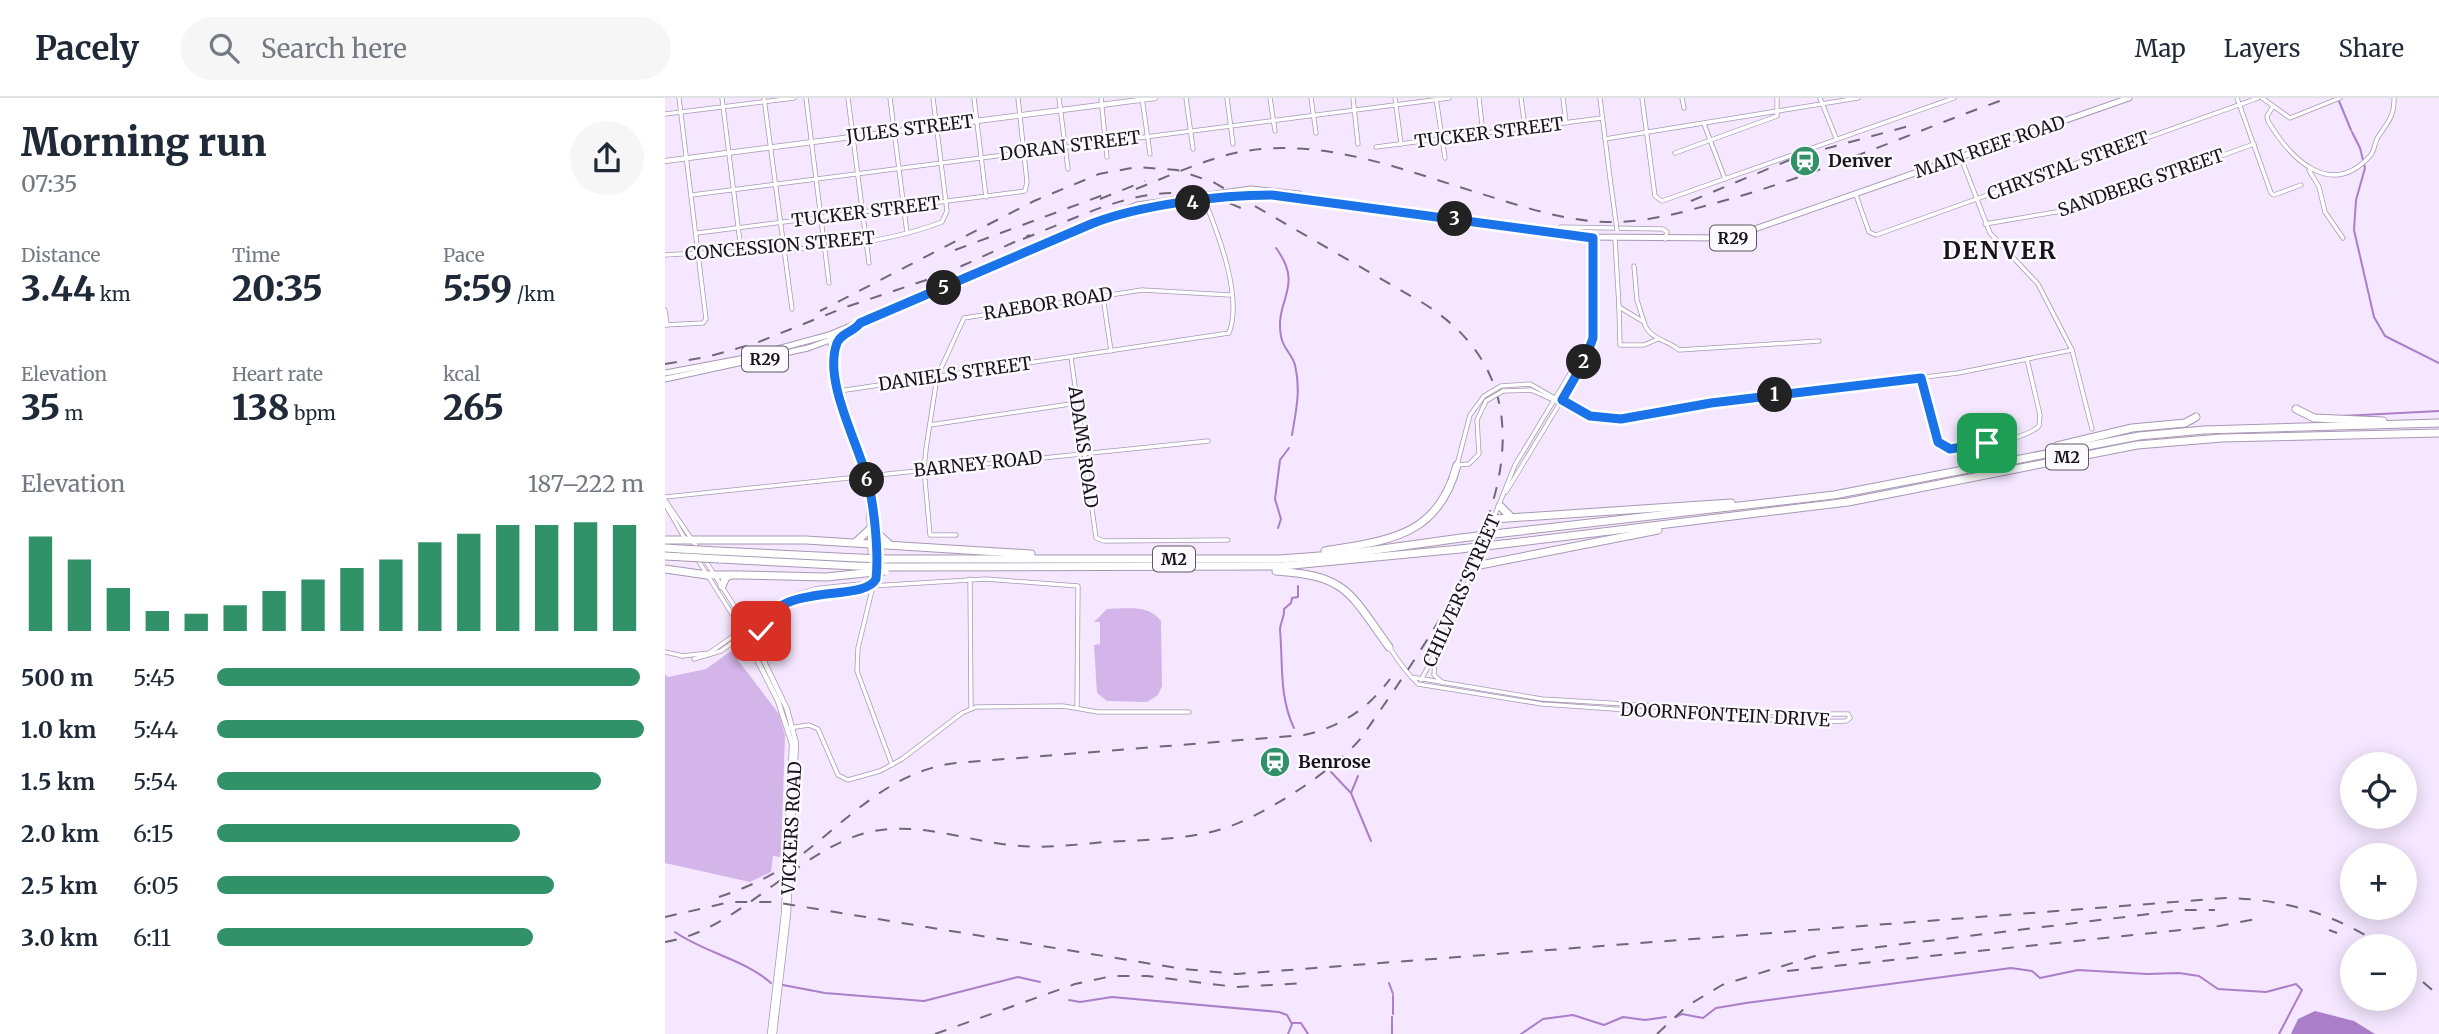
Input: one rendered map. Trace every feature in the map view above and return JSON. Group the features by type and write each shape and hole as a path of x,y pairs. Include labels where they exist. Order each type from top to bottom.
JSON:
{"highway":[{"path":"2296,409 2314,418 2409,424"},
{"path":"1977,467 2093,436 2185,423 2196,417"},
{"name":"M2","path":"665,548 683,553 922,567 1221,563 1321,556 1798,500 2109,440 2173,432 2439,423"},
{"name":"M2","path":"885,566 1094,558 1315,565 1848,502 2137,445 2222,438 2439,433"},
{"path":"1221,563 1308,554 1374,542 1411,531 1429,519 1444,500 1457,465"},
{"path":"1495,519 1798,500"},
{"path":"1500,506 1510,516"},
{"path":"1475,566 1700,521"},
{"path":"853,542 863,538 872,527 891,545"},
{"path":"665,540 853,542 1094,558"},
{"name":"M2","path":"665,556 683,553"},
{"path":"1221,563 1303,572 1329,579 1356,600 1389,647"},
{"path":"665,569 711,575 826,577 885,566"},
{"path":"722,586 726,577 732,575"}],"main road":[{"name":"JULES STREET","path":"665,161 1155,98"},
{"name":"MAIN REEF ROAD","path":"665,379 738,365 821,344 829,337 860,323 1117,213 1225,195 1272,195 1593,238 1736,237 2129,98"},
{"name":"MAIN REEF ROAD","path":"665,373 740,359 845,333 860,323"},
{"path":"832,354 845,333"},
{"path":"746,630 801,593 870,585 873,543 866,475 839,391 829,337"},
{"path":"821,344 832,354"},
{"path":"739,612 748,616 765,617"},
{"path":"760,649 765,617"},
{"name":"VICKERS ROAD","path":"746,630 760,649 791,728 795,764 783,937 772,1034"},
{"name":"VICKERS ROAD","path":"746,630 791,728"}],"street":[{"path":"665,310 666,325 700,323 706,318 679,98"},
{"path":"722,98 741,250"},
{"path":"665,114 794,98"},
{"path":"806,98 829,283"},
{"path":"848,98 869,263"},
{"path":"890,98 907,233"},
{"path":"933,98 946,202"},
{"path":"974,98 986,197"},
{"path":"1018,98 1024,152"},
{"path":"1059,98 1067,169"},
{"path":"1101,98 1107,157"},
{"path":"1186,98 1193,149"},
{"path":"1227,98 1233,144"},
{"path":"1271,98 1275,131"},
{"path":"1311,98 1316,133"},
{"path":"1353,98 1359,144"},
{"path":"1395,98 1401,144"},
{"name":"DORAN STREET","path":"692,195 1449,98"},
{"path":"1479,98 1483,134"},
{"path":"1521,98 1525,128"},
{"path":"1563,98 1566,123"},
{"path":"1600,98 1617,230"},
{"path":"1642,98 1654,196 1659,200 1667,200 1938,101 1954,98"},
{"path":"1682,98 1684,108"},
{"path":"1675,153 1777,116 1777,98"},
{"path":"1820,98 1836,139"},
{"path":"1605,139 1858,98"},
{"path":"2237,98 2272,195 2301,185"},
{"path":"2260,98 2291,118 2340,98"},
{"name":"CHRYSTAL STREET","path":"1856,195 1869,232 1878,234 2260,98"},
{"path":"2308,168 2325,176 2343,174 2368,158 2392,116 2394,98"},
{"path":"1142,99 1150,154"},
{"path":"1436,99 1445,158"},
{"path":"764,100 792,309"},
{"path":"2273,107 2267,116 2268,121 2308,168 2319,187 2326,212 2343,237"},
{"path":"1761,114 1763,121"},
{"name":"TUCKER STREET","path":"1376,147 1602,118"},
{"path":"1705,124 1725,179"},
{"name":"SANDBERG STREET","path":"1985,224 2074,209 2254,144"},
{"name":"TUCKER STREET","path":"697,233 1025,191 1027,182 1024,152"},
{"path":"1961,158 1985,224 2005,252 2038,284 2072,350 2092,429"},
{"path":"1204,198 1224,253 1230,295"},
{"name":"CONCESSION STREET","path":"665,255 825,246 907,233 935,225 945,219 946,202"},
{"path":"1556,233 1561,227 1663,229 1667,232 1665,239"},
{"name":"CHILVERS STREET","path":"1504,496 1590,349 1593,317 1593,238"},
{"path":"1615,239 1620,345 1650,344 1658,339"},
{"path":"1634,266 1638,303 1646,328 1658,339 1682,350 1819,341"},
{"name":"RAEBOR ROAD","path":"956,535 930,535 924,469 937,377 964,318 1158,289 1230,295"},
{"name":"DANIELS STREET","path":"839,391 1230,332 1230,295"},
{"path":"1103,297 1111,351"},
{"path":"1619,307 1644,322"},
{"name":"CHILVERS STREET","path":"1420,682 1436,655 1475,566 1515,464 1587,344 1593,317"},
{"path":"1502,389 1486,401 1477,420 1479,454 1469,464 1457,465 1470,415 1484,396 1502,389 1531,390 1590,416 1621,419 1711,403 1921,378 2072,350"},
{"name":"ADAMS ROAD","path":"1071,357 1097,538 1104,541 1229,540"},
{"path":"1921,378 1938,442 1950,449 1968,447 2026,436 2039,426 2040,415 2027,359"},
{"path":"930,425 1077,403"},
{"name":"BARNEY ROAD","path":"665,501 866,475 1207,441"},
{"path":"665,501 746,630"},
{"path":"690,542 739,612 746,630"},
{"path":"970,579 971,709"},
{"path":"892,765 856,665 870,585 970,579 1078,586 1077,708"},
{"path":"665,652 693,659 710,656 746,630"},
{"path":"1389,647 1412,677 1420,682"},
{"path":"1436,655 1434,675 1445,684"},
{"name":"DOORNFONTEIN DRIVE","path":"1420,682 1542,699 1794,714 1840,712 1848,713 1850,718 1846,721 1802,722 1542,704 1420,682"},
{"path":"791,728 809,725 820,731 836,771 843,780 855,779 892,765 971,709 985,705 1077,708 1098,712 1189,712"}],"shaded area":[{"path":"1107,609 1143,610 1161,621 1162,686 1158,695 1147,702 1107,701 1097,693 1094,645 1100,644 1100,622 1094,622"},
{"path":"731,651 779,714 785,735 781,857 773,856 771,872 750,882 665,863 665,674 668,677 706,669"},
{"path":"2315,1011 2354,1021 2375,1034 2291,1034 2298,1019"}],"waterway":[{"path":"2339,101 2351,130"},
{"path":"2352,132 2365,168 2356,200 2354,230 2374,317 2385,336 2439,363"},
{"path":"1276,248 1288,273 1287,293 1281,313 1281,336 1295,365 1298,383 1292,435"},
{"path":"2342,416 2439,411"},
{"path":"1278,528 1281,519 1275,499 1280,460 1289,448"},
{"path":"1294,728 1284,692 1280,630 1284,609 1291,603 1292,598 1298,597 1298,586"},
{"path":"1331,772 1351,793 1371,841"},
{"path":"1351,793 1358,776"},
{"path":"675,932 749,968 771,983"},
{"path":"1676,1017 1682,1014 1703,1018 1716,1008 1746,1003 2011,968 2032,971 2040,978 2078,970 2179,973 2199,976 2218,989 2266,992 2296,984 2302,990 2279,1034"},
{"path":"783,985 825,993 924,1001 1018,977 1040,982"},
{"path":"1389,983 1393,994"},
{"path":"1393,996 1393,1014"},
{"path":"1069,1000 1080,1002 1112,997 1279,1012 1287,1015 1292,1024 1288,1034"},
{"path":"1521,1034 1543,1019 1573,1015 1604,1025 1623,1017 1645,1020 1666,1017"},
{"path":"1392,1017 1392,1034"},
{"path":"1292,1023 1301,1023 1308,1034"}],"railway":[{"path":"1136,189 1222,156 1267,149 1298,148 1391,166 1562,217 1611,222 1642,220 1686,211 1765,188 2008,98"},
{"path":"1691,201 1799,156 1909,126"},
{"path":"665,942 692,935 718,922 816,856 869,832 886,829 922,830 1010,845 1046,847 1188,836 1215,831 1252,817 1314,779 1361,738 1429,636 1462,578 1488,517 1502,458 1499,400 1474,348 1423,303 1213,182 1177,170 1137,167 1099,174 1034,201 820,311"},
{"path":"1100,199 1145,181"},
{"path":"1023,239 1107,205 1162,193 1190,194 1219,200 1249,212"},
{"path":"955,250 1106,194"},
{"path":"665,364 707,357 756,343 846,307 944,274 1030,235"},
{"path":"719,897 778,871 889,787 932,768 956,763 1304,735 1341,722 1363,708 1390,679"},
{"path":"665,917 730,902 774,902 1183,969 1237,974 2226,898 2268,901 2309,910 2364,934"},
{"path":"1657,1034 1687,1006 1722,985 1821,954 2182,910 2215,910"},
{"path":"1787,971 2219,926 2256,919"},
{"path":"2329,930 2337,933"},
{"path":"935,1034 1075,984 1112,976 1147,976 1236,987 1306,983"},
{"path":"2417,977 2439,996"}],"place":[{"name":"Denver","path":"1805,161"},
{"name":"Benrose","path":"1275,762"}],"district":[{"name":"DENVER","path":"2000,251"}],"route":[{"path":"761,631 766,619 783,606 823,593 865,589 873,584 877,576 868,481 842,404 832,357 839,339 860,323 994,268 1117,213 1130,211 1272,195 1593,238 1593,338 1585,360 1562,400 1578,412 1596,418 1621,419 1711,403 1921,378 1938,442 1950,449 1987,443"}]}
